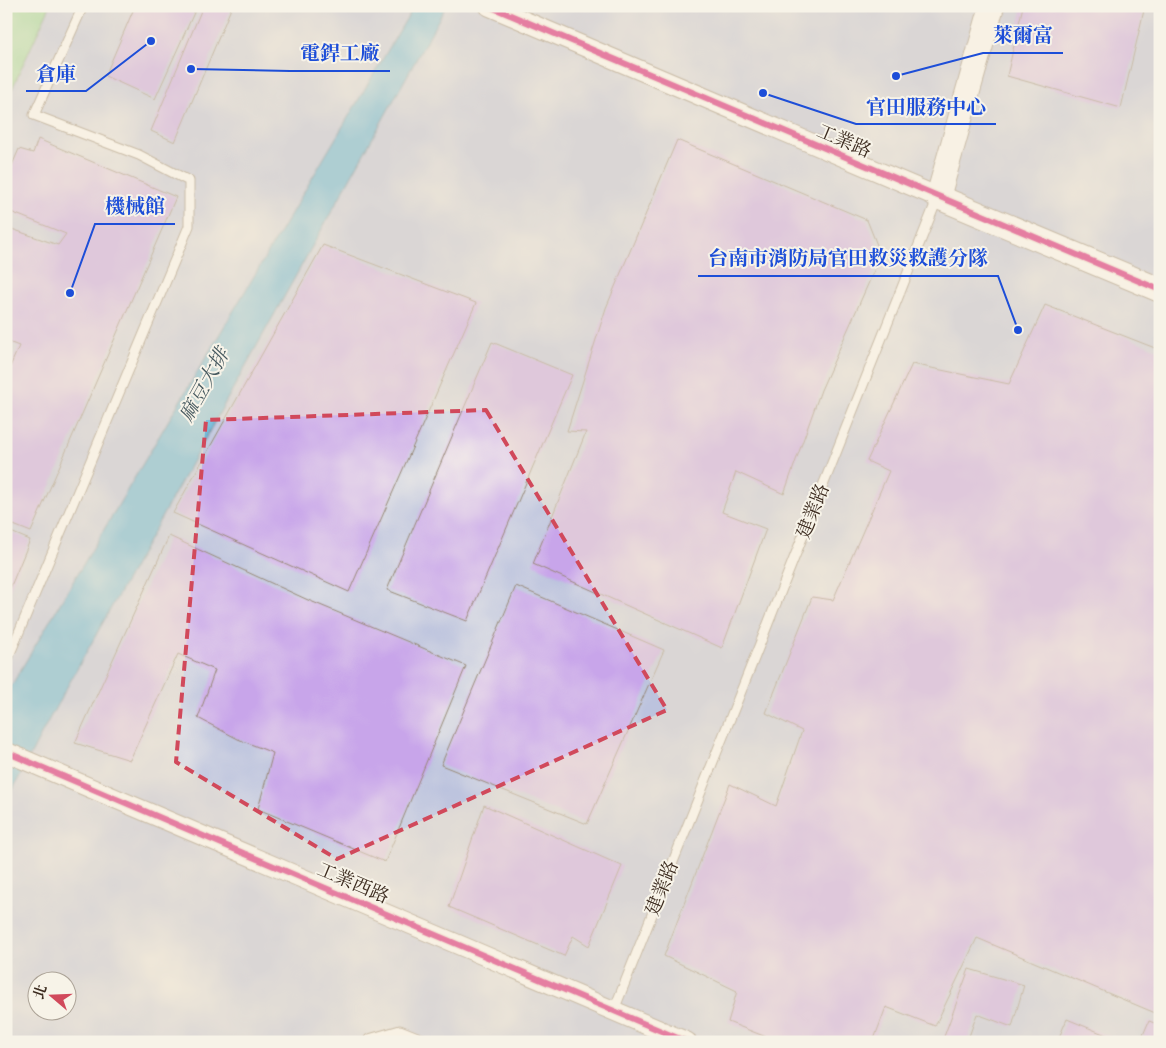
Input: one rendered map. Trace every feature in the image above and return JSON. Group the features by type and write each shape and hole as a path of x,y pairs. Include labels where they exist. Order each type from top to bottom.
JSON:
{"street":[{"name":"工業路","path":"489,6 1160,290"},
{"name":"建業路","path":"938,197 992,6"},
{"name":"工業西路","path":"6,752 687,1042"}],"lane":[{"path":"6,664 189,226 189,181 139,155 34,115 83,6"},
{"name":"建業路","path":"614,1010 938,197"},
{"path":"368,1042 370,1039 400,1030 430,1042"}],"highlighted area":[{"path":"486,410 667,710 337,859 176,762 206,420"}],"shaded area":[{"path":"6,6 1160,6 1160,1042 6,1042"}],"green space":[{"path":"6,6 50,6 6,102"}],"water":[{"name":"麻豆大排","path":"414,6 446,6 47,723 6,803 6,699 10,688"}],"building":[{"path":"135,6 197,6 155,99 105,76"},
{"path":"203,6 232,6 175,142 151,131"},
{"path":"1023,6 1145,6 1121,108 1007,76"},
{"path":"38,139 176,197 31,532 6,522 6,376 19,346 6,341 6,227 58,245 66,234 6,210 6,179 19,149 33,153"},
{"path":"677,140 867,220 881,255 821,390 784,494 736,472 722,512 766,529 722,648 533,564 586,432 567,431 606,308"},
{"path":"323,245 476,303 349,592 173,513"},
{"path":"1045,305 1160,350 1160,1015 977,938 935,1026 886,1007 873,1042 779,1042 728,1022 737,991 664,956 730,784 776,806 802,731 766,713 812,597 833,600 889,471 867,461 912,364 1009,384"},
{"path":"492,342 572,375 467,621 387,590"},
{"path":"6,530 30,540 6,598"},
{"path":"169,536 308,600 466,666 385,862 258,809 273,753 238,739 198,718 215,670 178,654 130,760 75,743"},
{"path":"516,586 664,650 587,824 441,765"},
{"path":"484,805 622,866 589,946 573,936 564,956 449,907"},
{"path":"969,969 1024,985 1012,1027 977,1014 967,1042 942,1042"},
{"path":"1067,1019 1123,1042 1057,1042"},
{"path":"1149,1021 1160,1025 1160,1042 1140,1042"}],"cycle path":[{"path":"489,6 1160,290"},
{"path":"6,752 687,1042"}],"place":[{"name":"倉庫","path":"151,41"},
{"name":"電銲工廠","path":"191,69"},
{"name":"萊爾富","path":"896,76"},
{"name":"官田服務中心","path":"763,93"},
{"name":"機械館","path":"70,293"},
{"name":"台南市消防局官田救災救護分隊","path":"1018,330"}]}
